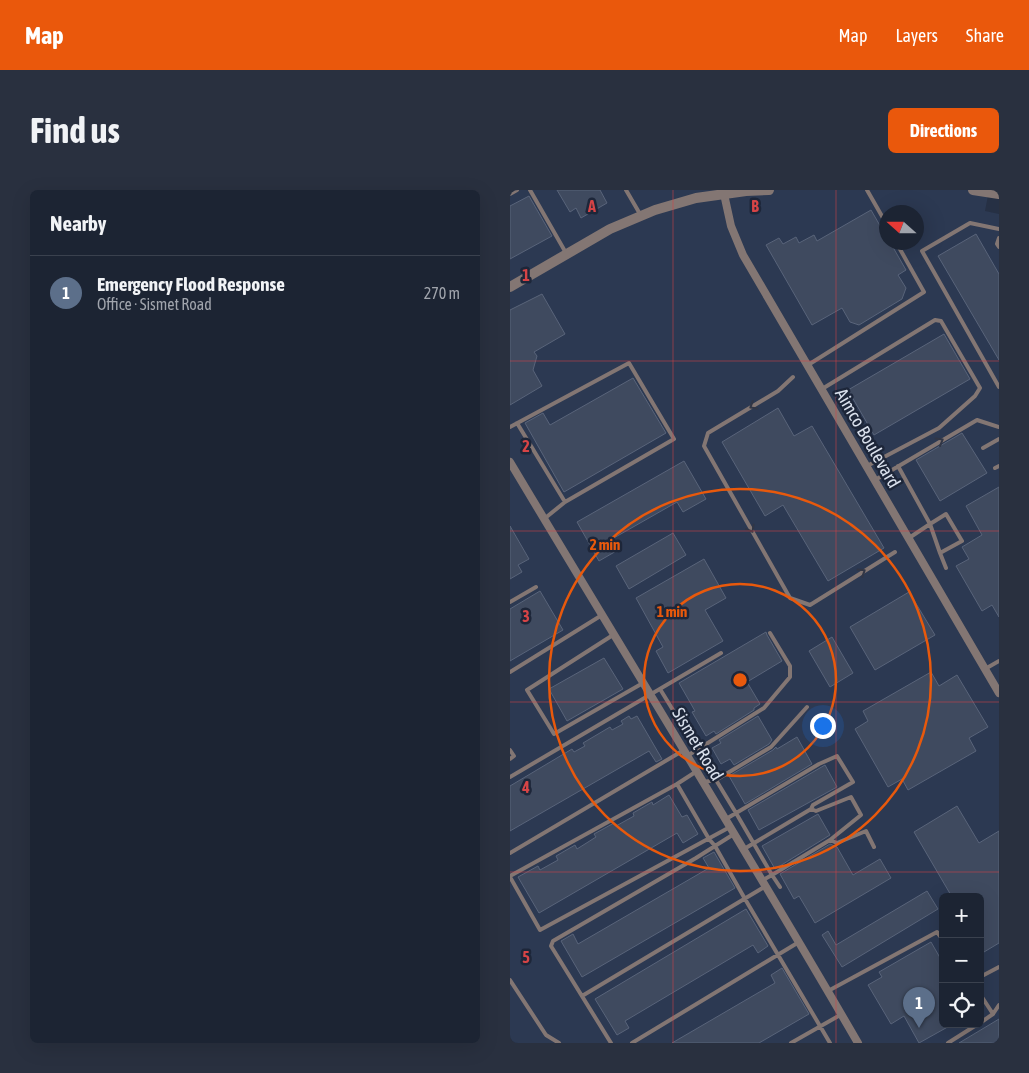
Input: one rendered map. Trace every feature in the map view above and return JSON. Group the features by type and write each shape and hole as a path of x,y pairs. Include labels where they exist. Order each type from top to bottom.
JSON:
{"street":[{"path":"510,287 610,229 655,210 724,192 769,190"},
{"path":"974,190 999,194"},
{"name":"Aimco Boulevard","path":"724,192 726,211 743,255 999,693"},
{"name":"Sismet Road","path":"510,462 613,635 765,883 858,1043"}],"lane":[{"path":"510,194 517,190"},
{"path":"530,190 567,255"},
{"path":"626,190 641,216"},
{"path":"868,190 879,211"},
{"path":"999,229 970,223 922,251 999,387"},
{"path":"999,238 997,244 999,247"},
{"path":"808,365 924,292 900,250"},
{"path":"822,389 935,320 941,321 950,336 980,388 975,396 939,428 867,466"},
{"path":"510,427 630,363 674,439 565,502 544,519"},
{"path":"793,377 778,390 708,433 704,446 790,598 810,605 894,552"},
{"path":"875,480 977,420 999,426"},
{"path":"517,423 565,502"},
{"path":"983,448 999,439"},
{"path":"898,466 930,524 946,568"},
{"path":"909,538 946,514 962,541 940,553"},
{"path":"510,602 536,587"},
{"path":"510,672 602,615"},
{"path":"510,854 685,753 697,750 764,708 790,677 790,666 770,633"},
{"path":"613,635 527,690 554,734 643,683"},
{"path":"510,777 721,654"},
{"path":"985,669 999,661"},
{"path":"660,689 780,887"},
{"path":"703,782 716,780 771,747 807,707"},
{"path":"670,728 680,722"},
{"path":"510,750 514,756 510,759"},
{"path":"726,819 819,764 837,756 853,782 744,849"},
{"path":"697,771 510,876 540,930 709,839 733,830"},
{"path":"676,784 715,846 830,1043"},
{"path":"582,996 745,899 772,875 830,840 862,816 851,797 816,812 811,809"},
{"path":"611,1043 551,946 553,941 715,846 733,830"},
{"path":"830,840 837,843 866,831 874,847"},
{"path":"828,991 937,932 942,938"},
{"path":"632,1043 800,942"},
{"path":"984,975 999,967"},
{"path":"510,980 546,1035 559,1043"},
{"path":"984,1000 993,1014"},
{"path":"984,1020 993,1014 999,1005"},
{"path":"791,1043 842,1014"},
{"path":"948,1043 971,1028"}],"shaded area":[{"path":"510,190 989,190 985,211 999,214 999,1043 510,1043"}],"building":[{"path":"557,190 600,190 607,203 581,218 576,208 570,212"},
{"path":"529,196 552,236 510,259 510,206"},
{"path":"871,210 879,224 879,250 895,250 906,270 898,275 906,288 902,299 859,325 850,322 842,308 812,325 766,245 779,238 783,244 796,237 799,243 814,235 817,241"},
{"path":"976,234 999,274 999,360 938,256"},
{"path":"542,294 565,334 534,352 537,356 533,370 542,386 510,405 510,310"},
{"path":"944,334 970,379 874,435 848,390"},
{"path":"633,378 666,433 564,492 525,423 543,413 550,425"},
{"path":"778,408 794,436 812,426 884,548 828,581 783,505 765,516 722,442"},
{"path":"962,433 987,473 940,501 916,460"},
{"path":"684,461 706,499 683,512 677,502 612,539 618,550 599,561 577,522"},
{"path":"999,487 999,617 992,605 982,611 956,566 969,559 962,547 982,535 966,506"},
{"path":"510,526 529,559 518,565 522,572 510,579"},
{"path":"673,533 686,555 629,589 616,566"},
{"path":"704,559 726,598 705,610 723,641 668,673 656,651 663,647 636,598"},
{"path":"540,591 563,630 510,661 510,609"},
{"path":"909,592 935,635 875,670 850,627"},
{"path":"766,632 782,661 747,682 760,704 754,710 716,734 714,731 706,736 692,712 695,711 679,683"},
{"path":"832,637 853,673 830,687 809,651"},
{"path":"604,658 623,689 567,721 549,689"},
{"path":"931,672 939,686 957,675 988,727 969,738 976,751 908,790 902,779 888,787 855,729 868,721 863,711"},
{"path":"629,716 631,719 637,716 662,759 656,762 649,751 510,831 510,786 572,749 574,752 585,746 583,743 610,727 612,730 623,724 621,721"},
{"path":"758,716 772,740 769,744 734,765 730,759 721,764 712,748 721,743 719,740"},
{"path":"797,737 812,764 745,804 729,776 776,747 777,749"},
{"path":"825,765 837,787 759,830 748,810"},
{"path":"669,795 682,817 687,815 698,834 683,843 677,833 539,913 518,877 538,866 540,870 558,860 556,856 575,845 577,849 596,837 594,834 614,823 616,826 634,816 633,813 652,802 653,805"},
{"path":"957,806 979,843 999,831 999,943 984,952 984,893 950,893 914,832"},
{"path":"818,814 830,835 775,869 762,846"},
{"path":"830,844 837,847 853,875 880,859 891,878 815,923 799,896 794,899 780,874"},
{"path":"714,852 735,888 582,977 561,941 573,934 578,944 709,868 703,858"},
{"path":"927,891 938,909 842,967 822,935 828,931 836,945"},
{"path":"746,909 768,946 758,953 753,945 625,1021 629,1028 617,1035 595,999"},
{"path":"931,942 939,956 939,1028 946,1028 919,1043 904,1016 891,1024 868,985 882,977 879,972"},
{"path":"782,968 809,1014 759,1043 672,1043 775,983 771,975"},
{"path":"999,1019 999,1043 959,1043"}],"place":[{"name":"Emergency Flood Response","path":"919,1028"}]}
